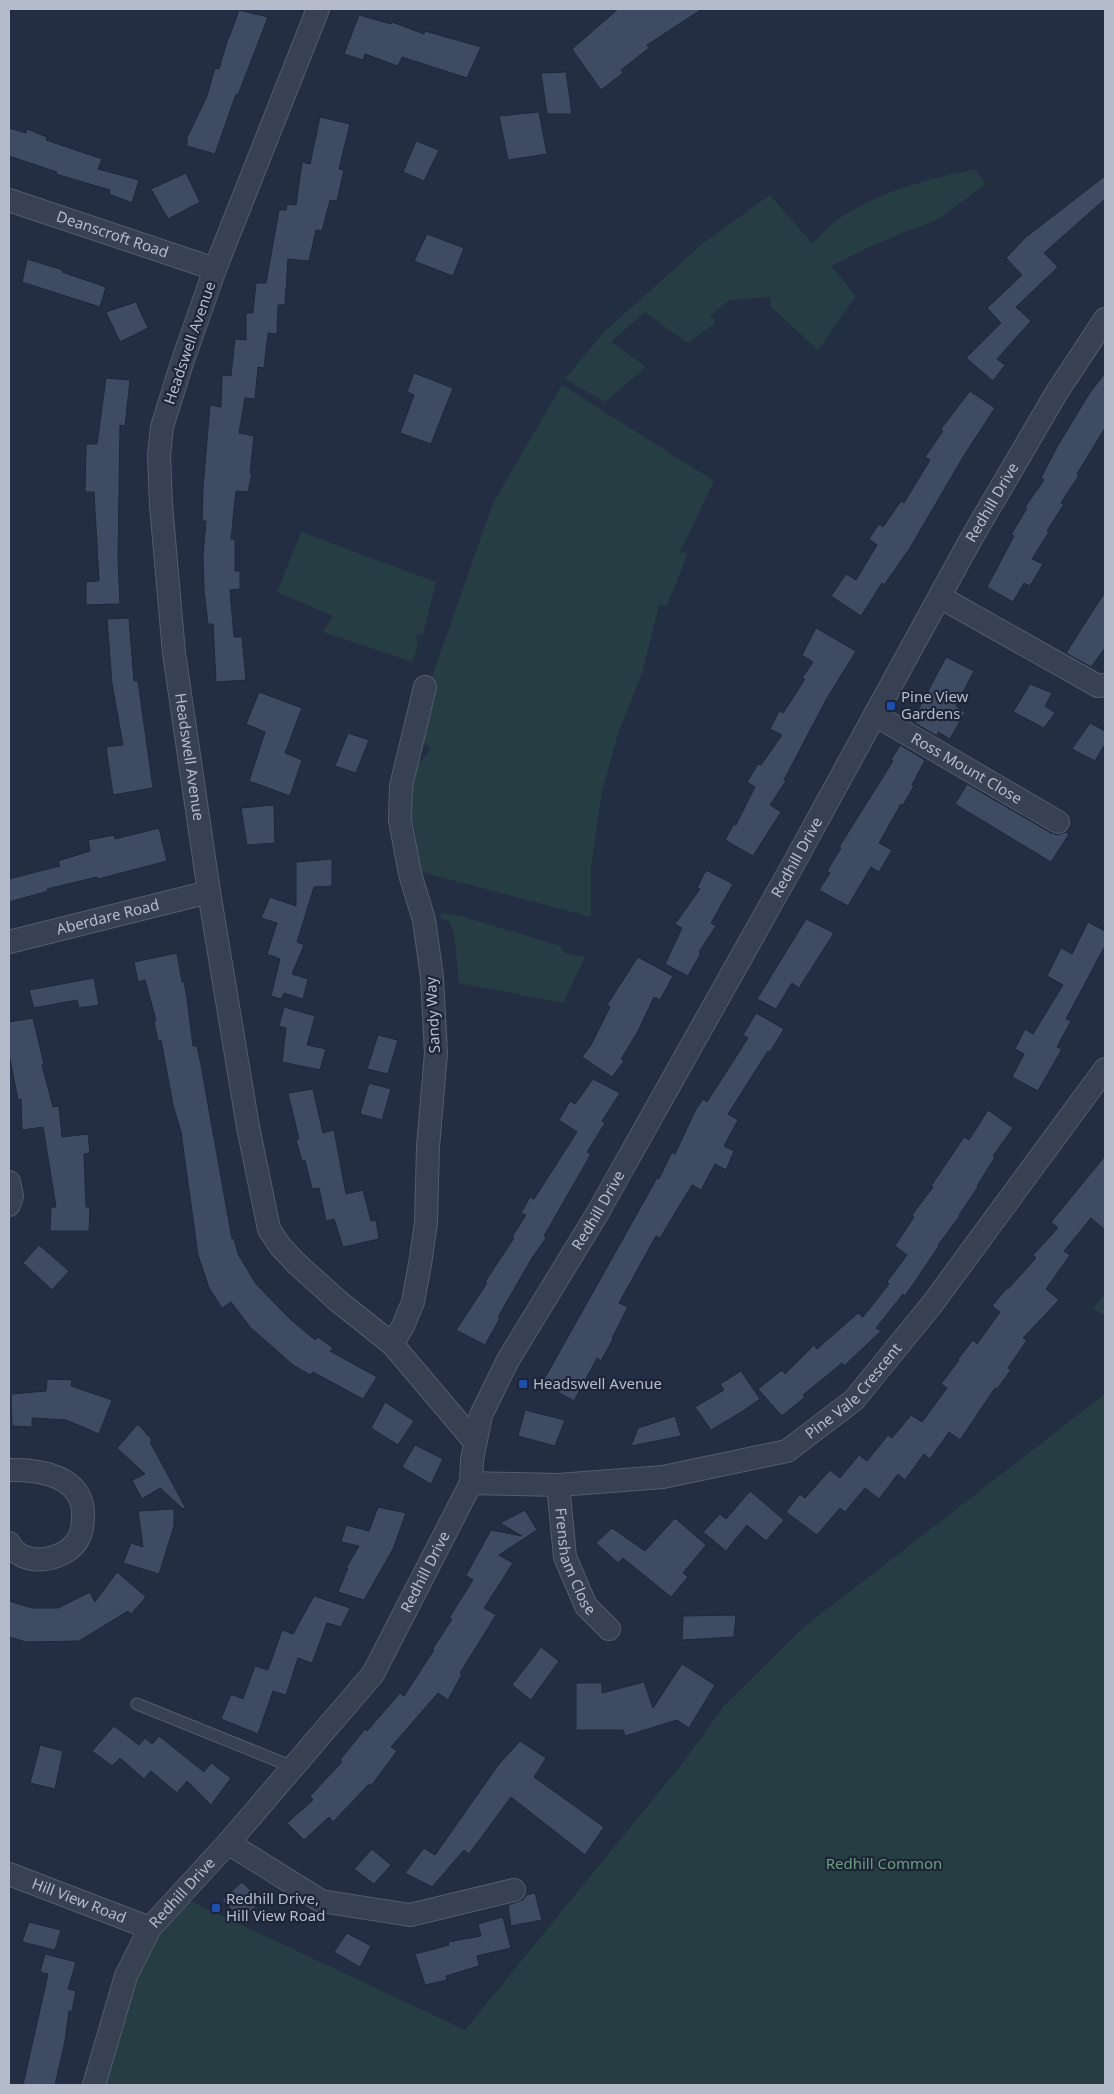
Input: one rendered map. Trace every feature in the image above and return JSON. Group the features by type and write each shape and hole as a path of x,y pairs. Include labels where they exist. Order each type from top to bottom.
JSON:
{"street":[{"name":"Headswell Avenue","path":"318,9 216,269 171,396 162,427 159,455 161,505 174,654 209,892 250,1136 269,1229 280,1246 296,1263 338,1301 392,1344 475,1442"},
{"name":"Deanscroft Road","path":"9,200 216,269"},
{"name":"Redhill Drive","path":"94,2085 126,1976 150,1928 228,1842 373,1674 471,1483 475,1442 481,1415 508,1360 597,1214 794,863 940,597 1057,392 1105,319"},
{"path":"940,597 1098,686 1105,685"},
{"name":"Sandy Way","path":"392,1344 403,1326 412,1302 421,1258 426,1222 428,1147 436,1053 432,978 424,920 410,874 400,820 401,786 425,687"},
{"name":"Ross Mount Close","path":"875,715 1058,822"},
{"name":"Aberdare Road","path":"9,942 209,892"},
{"name":"Pine Vale Crescent","path":"471,1483 558,1485 663,1477 788,1451 854,1400 933,1303 1105,1069"},
{"path":"9,1182 12,1196 9,1206"},
{"path":"9,1470 54,1475 68,1483 76,1491 83,1508 80,1536 69,1550 56,1556 33,1559 12,1549 9,1543"},
{"name":"Frensham Close","path":"558,1485 566,1557 586,1606 609,1629"},
{"path":"228,1842 321,1901 410,1915 514,1890"},
{"name":"Hill View Road","path":"9,1874 150,1928"}],"lane":[{"path":"138,1704 293,1766"}],"green space":[{"path":"975,169 986,184 938,219 873,245 831,266 856,296 818,350 771,307 770,297 730,300 710,316 714,319 714,324 687,343 645,312 611,342 646,367 605,402 565,379 604,332 703,243 770,195 812,243 834,222 852,210 886,194 921,182"},
{"path":"562,385 714,481 680,552 688,553 667,606 659,605 642,673 618,734 602,792 591,866 591,917 421,872 408,789 417,765 430,751 430,746 409,742 493,503"},
{"path":"301,532 436,582 423,634 415,636 418,641 413,662 323,632 333,616 277,592"},
{"path":"440,913 461,916 561,946 565,953 585,957 563,1003 459,983 454,933 449,921 441,918"},
{"path":"1105,1293 1105,1316 1093,1308"},
{"name":"Redhill Common","path":"1105,1394 1105,2085 94,2085 126,1976 180,1896 465,2030 685,1760 724,1706 804,1627"}],"building":[{"path":"618,9 702,9 647,45 649,48 621,70 623,73 601,90 572,49"},
{"path":"239,10 268,17 238,95 236,94 215,154 187,146 187,138 207,96 215,68 219,69"},
{"path":"359,15 391,24 392,22 424,34 425,31 481,47 467,78 402,57 398,66 365,54 363,60 344,54"},
{"path":"566,72 572,114 547,114 541,73"},
{"path":"539,112 547,154 508,160 499,116"},
{"path":"320,117 350,124 339,169 344,170 337,201 330,200 322,231 316,230 309,261 288,259 285,305 278,305 277,334 268,333 264,368 258,367 255,399 245,398 239,433 254,436 250,473 252,473 248,492 236,491 231,539 235,539 235,571 240,571 240,589 230,590 234,637 242,637 246,680 216,682 213,624 208,624 204,590 203,556 206,521 202,521 210,405 221,407 222,375 231,376 235,339 246,340 246,313 253,313 256,283 266,283 279,210 286,210 287,204 296,205 302,162 310,164"},
{"path":"9,128 26,133 27,129 47,137 46,140 102,159 98,169 139,180 132,203 109,194 110,190 56,174 57,172 9,156"},
{"path":"416,141 439,150 424,181 403,172"},
{"path":"186,173 200,202 168,219 151,189"},
{"path":"1105,176 1105,199 1044,253 1058,267 1016,307 1031,321 997,359 1005,365 993,381 966,358 1001,323 987,308 1022,275 1006,258 1026,237"},
{"path":"427,234 464,248 453,276 414,261"},
{"path":"27,259 63,270 62,272 106,287 100,307 22,282"},
{"path":"136,302 148,328 120,342 106,312"},
{"path":"414,373 453,388 431,444 400,433 414,395 407,392"},
{"path":"1105,373 1105,428 1077,474 1079,475 1061,503 1064,504 1032,559 1043,564 1030,586 1024,583 1013,602 987,587 1014,536 1011,535 1027,508 1025,507 1044,480 1041,478 1057,447 1089,394"},
{"path":"106,378 130,380 125,426 120,425 118,558 120,604 86,605 86,582 99,581 94,492 85,492 86,444 97,444"},
{"path":"970,391 995,408 963,457 910,548 884,585 882,583 861,616 831,596 846,574 856,580 877,545 869,539 879,524 883,527 901,501 904,503 930,460 925,457 943,431 941,429"},
{"path":"1105,592 1105,648 1091,667 1066,653"},
{"path":"129,618 134,681 138,681 153,788 113,795 106,747 123,745 112,684 107,619"},
{"path":"816,628 856,651 826,700 784,780 786,781 770,805 781,812 753,856 725,840 734,824 736,825 755,787 747,782 758,764 761,765 782,735 770,729 779,711 783,713 805,679 802,678 813,662 802,655"},
{"path":"946,657 974,671 956,706 965,712 950,739 938,732 937,736 915,723 917,720 914,718"},
{"path":"1030,684 1052,693 1045,706 1055,713 1044,728 1013,712"},
{"path":"259,692 302,708 285,753 302,760 290,796 249,781 265,732 246,724"},
{"path":"1090,723 1105,731 1105,744 1095,761 1072,749"},
{"path":"348,733 369,740 356,773 335,766"},
{"path":"900,745 925,760 912,785 914,786 903,805 901,804 879,843 892,850 879,872 871,867 848,906 819,890 830,873 827,871 841,848 839,847 893,761 891,760"},
{"path":"967,784 1051,833 1058,835 1066,832 1069,834 1051,862 955,804"},
{"path":"274,805 275,843 247,845 241,808"},
{"path":"159,828 167,861 98,879 97,877 47,889 48,891 9,902 9,879 60,866 58,861 90,851 88,840 114,835 115,839"},
{"path":"332,859 332,886 314,887 297,942 304,945 292,974 308,979 303,999 284,993 281,999 271,996 280,959 267,954 277,923 261,918 270,897 296,906 296,862"},
{"path":"706,870 733,884 711,923 716,926 699,952 701,953 688,976 665,964 682,928 675,924 700,889 697,888"},
{"path":"806,919 834,933 799,988 792,983 776,1009 757,999"},
{"path":"1088,922 1105,931 1105,946 1066,1019 1071,1021 1057,1047 1062,1049 1038,1091 1012,1077 1024,1054 1015,1049 1025,1029 1033,1034 1063,985 1047,976 1061,948 1072,954"},
{"path":"177,953 187,998 193,1046 197,1046 201,1065 232,1239 234,1238 238,1254 256,1284 290,1319 315,1340 318,1337 333,1348 330,1351 377,1377 363,1399 313,1372 310,1375 293,1365 250,1327 231,1302 222,1308 209,1288 198,1255 181,1132 173,1105 161,1040 158,1041 154,1021 156,1020 145,980 138,982 134,962"},
{"path":"638,957 673,976 660,1000 654,997 638,1031 621,1059 624,1061 612,1077 582,1057 591,1045 610,1007 607,1005"},
{"path":"94,978 99,1005 79,1008 77,1000 34,1008 29,990"},
{"path":"284,1007 315,1016 307,1045 326,1049 320,1070 282,1062 286,1028 279,1026"},
{"path":"756,1013 784,1029 728,1114 738,1120 724,1146 734,1151 726,1170 715,1164 701,1190 692,1185 660,1238 656,1236 619,1303 628,1307 613,1339 601,1361 597,1358 574,1401 542,1383 657,1178 659,1179 672,1152 675,1154 695,1111 703,1099 707,1102 748,1038 743,1035"},
{"path":"33,1018 44,1064 42,1065 53,1107 59,1106 62,1137 88,1134 90,1153 84,1154 86,1207 90,1207 89,1231 50,1231 51,1207 56,1207 43,1127 22,1130 21,1099 18,1100 9,1054 9,1022"},
{"path":"378,1035 398,1040 388,1074 367,1069"},
{"path":"593,1079 620,1093 602,1121 605,1123 587,1152 591,1154 544,1236 546,1238 532,1258 498,1317 500,1318 485,1345 456,1330 514,1238 512,1237 526,1215 521,1213 530,1197 534,1199 577,1132 559,1120 570,1101 575,1104"},
{"path":"369,1083 391,1089 382,1120 360,1114"},
{"path":"313,1089 323,1133 334,1130 346,1194 363,1190 371,1221 376,1220 379,1239 343,1247 334,1219 326,1221 319,1188 312,1189 305,1160 302,1161 296,1140 299,1139 288,1093"},
{"path":"988,1110 1013,1128 993,1156 995,1157 960,1216 938,1245 905,1296 903,1294 876,1328 881,1331 844,1366 842,1363 803,1395 805,1397 782,1416 758,1389 782,1370 785,1374 814,1345 817,1349 858,1313 863,1317 889,1284 887,1282 907,1255 895,1246 914,1217 912,1215 933,1187 931,1186 964,1137 969,1140"},
{"path":"1105,1156 1105,1230 1091,1218 1064,1251 1070,1255 1046,1289 1059,1300 1023,1338 1027,1340 1008,1368 1011,1370 997,1389 995,1388 960,1440 949,1432 930,1459 924,1454 905,1480 898,1474 879,1499 865,1488 845,1512 840,1508 817,1535 786,1512 800,1494 805,1498 830,1470 840,1478 859,1455 867,1461 888,1435 892,1438 911,1415 922,1422 947,1388 941,1384 958,1359 973,1340 977,1344 1000,1312 992,1306 1036,1258 1033,1255 1058,1228 1051,1222"},
{"path":"39,1245 69,1271 52,1290 23,1263"},
{"path":"741,1371 760,1399 711,1430 695,1407 724,1390 720,1384"},
{"path":"47,1379 72,1380 71,1386 112,1400 99,1434 66,1420 32,1418 32,1427 12,1426 11,1394 46,1391"},
{"path":"385,1402 414,1421 398,1445 371,1428"},
{"path":"525,1410 565,1420 555,1446 518,1436"},
{"path":"675,1416 681,1436 631,1446 638,1428"},
{"path":"138,1424 152,1440 150,1442 185,1507 183,1509 160,1488 142,1499 132,1480 145,1474 117,1448"},
{"path":"415,1445 443,1459 431,1484 402,1467"},
{"path":"750,1491 784,1520 766,1541 747,1525 726,1551 703,1532 720,1514 726,1519"},
{"path":"378,1507 406,1513 393,1549 364,1600 338,1592 348,1568 346,1568 359,1546 341,1542 346,1525 369,1531"},
{"path":"174,1509 174,1526 159,1574 123,1563 131,1543 143,1547 138,1511"},
{"path":"525,1510 537,1530 499,1555 513,1563 484,1608 496,1615 460,1673 462,1674 448,1700 438,1693 391,1747 397,1751 371,1786 369,1784 333,1822 329,1817 304,1840 287,1823 313,1800 310,1796 342,1762 340,1760 365,1729 367,1731 400,1693 404,1696 434,1650 432,1650 452,1619 449,1618 473,1580 467,1576 464,1579 491,1530 522,1536 500,1523"},
{"path":"675,1518 706,1545 683,1573 688,1577 671,1597 623,1558 618,1563 596,1543 612,1528 645,1551"},
{"path":"117,1572 146,1597 131,1614 128,1611 79,1641 26,1642 9,1637 9,1601 32,1608 58,1608 90,1592 95,1602"},
{"path":"314,1596 350,1608 341,1627 327,1623 312,1663 298,1658 286,1695 273,1691 258,1734 221,1719 231,1694 243,1699 255,1666 268,1670 282,1630 293,1634"},
{"path":"736,1615 734,1637 682,1640 683,1616"},
{"path":"541,1647 559,1661 531,1700 512,1685"},
{"path":"682,1664 715,1685 689,1728 677,1720 625,1736 623,1730 576,1730 576,1683 602,1683 602,1693 644,1682 653,1708"},
{"path":"114,1726 139,1745 145,1738 152,1744 159,1736 204,1772 211,1763 231,1778 211,1805 187,1781 177,1793 151,1771 144,1779 120,1758 112,1766 92,1751"},
{"path":"520,1741 546,1758 534,1777 604,1827 585,1855 511,1797 469,1854 464,1850 432,1887 405,1873 424,1848 435,1855 499,1764"},
{"path":"40,1745 63,1751 55,1789 30,1783"},
{"path":"372,1849 391,1865 374,1884 354,1869"},
{"path":"242,1882 262,1901 242,1920 222,1900"},
{"path":"535,1893 542,1920 511,1926 508,1905 523,1900 526,1895"},
{"path":"503,1917 511,1948 477,1956 479,1966 446,1976 447,1980 425,1985 415,1954 449,1945 448,1942 481,1936 478,1924"},
{"path":"29,1922 61,1930 55,1950 22,1942"},
{"path":"347,1933 371,1946 360,1967 334,1952"},
{"path":"45,1954 76,1962 68,1989 76,1991 72,2011 69,2011 65,2041 55,2085 23,2085 48,1974 40,1972"}],"place":[{"name":"Pine View Gardens","path":"891,706"},
{"name":"Headswell Avenue","path":"523,1384"},
{"name":"Redhill Drive, Hill View Road","path":"216,1908"}]}
